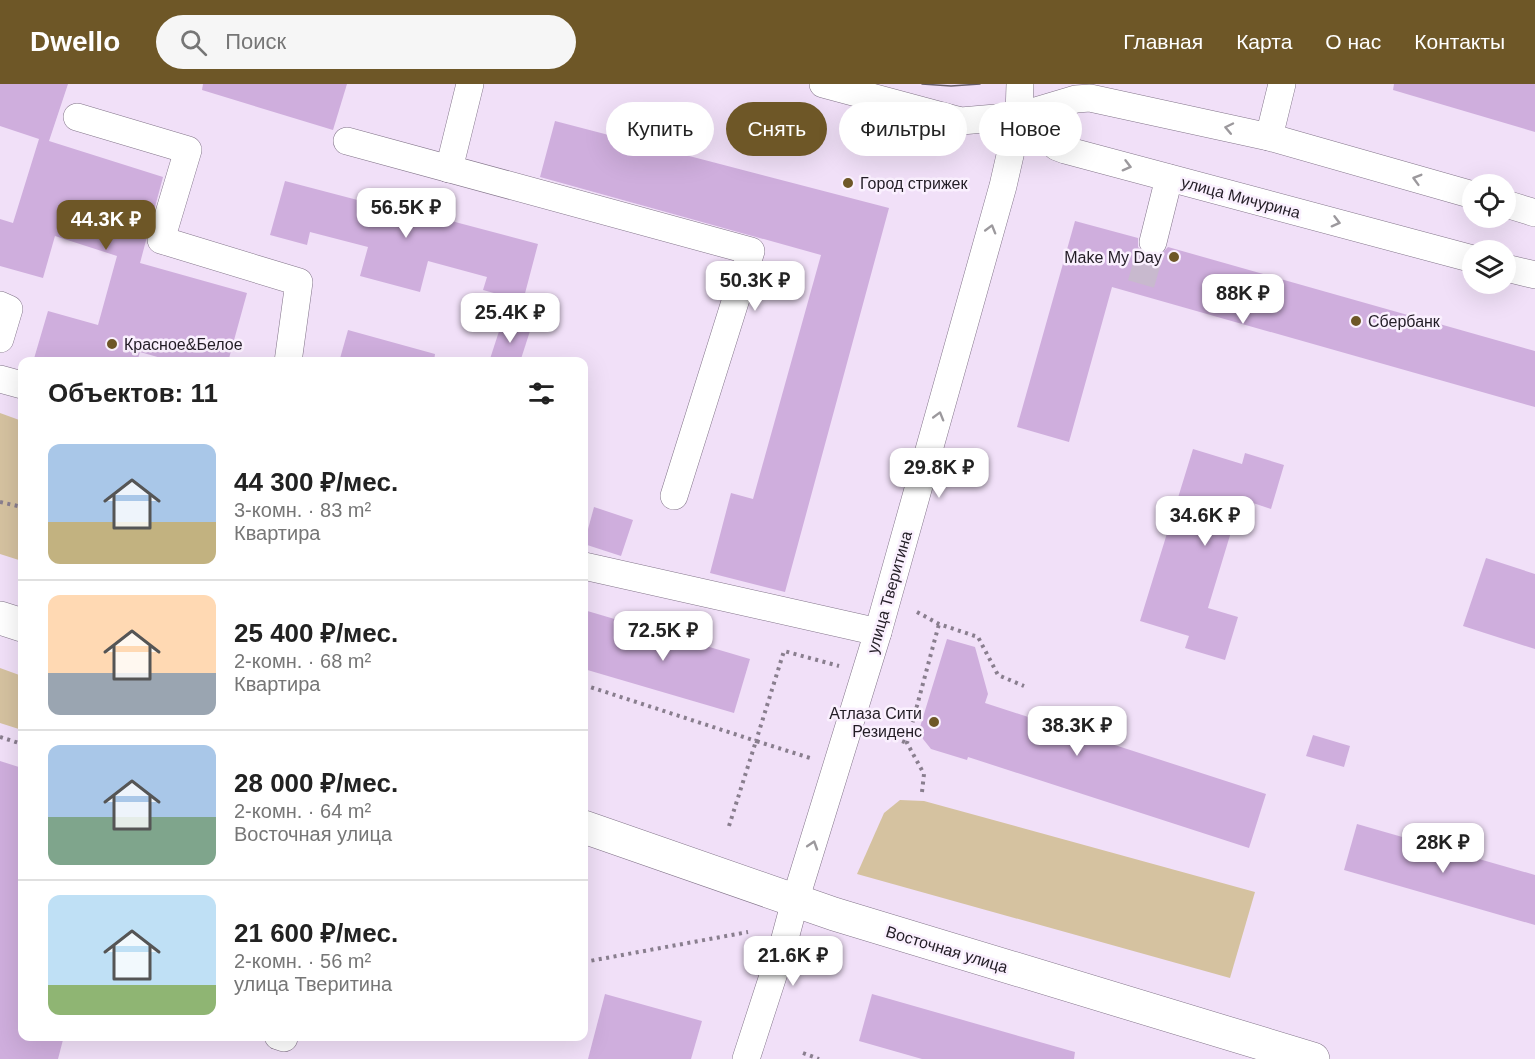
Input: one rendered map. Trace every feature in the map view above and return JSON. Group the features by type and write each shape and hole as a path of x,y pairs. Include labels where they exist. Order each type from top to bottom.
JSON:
{"main road":[{"path":"0,618 18,625"},
{"name":"Восточная улица","path":"588,828 795,901 1313,1059"}],"street":[{"path":"449,169 470,84"},
{"path":"823,84 961,121 979,120"},
{"name":"улица Тверитина","path":"1019,102 1020,84"},
{"path":"1269,137 1282,84"},
{"path":"1053,102 1078,91 1090,98 1269,137 1462,192"},
{"path":"77,117 188,150 160,240 299,282 289,357"},
{"path":"347,141 751,251 674,496"},
{"name":"улица Мичурина","path":"1082,154 1462,256"},
{"name":"улица Тверитина","path":"746,1059 878,632 1010,156"},
{"path":"1153,243 1169,178"},
{"path":"1516,207 1535,213"},
{"path":"1516,270 1535,275"},
{"path":"0,305 9,309 0,339"},
{"path":"0,379 18,384"},
{"path":"588,567 878,632"}],"path":[{"path":"0,502 18,506"},
{"path":"917,612 939,624 978,637 998,675 1024,686"},
{"path":"922,792 924,774 908,743 939,624"},
{"path":"729,826 784,651 843,667"},
{"path":"588,686 815,760"},
{"path":"888,736 908,743"},
{"path":"0,737 18,743"},
{"path":"588,961 747,932"},
{"path":"803,1053 819,1059"}],"shaded area":[{"path":"0,413 18,420 18,560 0,554"},
{"path":"0,668 18,675 18,729 0,723"},
{"path":"900,800 924,801 1255,892 1230,978 857,874 884,813"}],"building":[{"path":"0,84 68,84 49,141 163,177 140,263 247,293 229,357 158,357 140,352 138,357 34,357 48,311 98,325 117,256 55,236 43,278 0,266 0,219 13,223 39,139 0,126"},
{"path":"203,84 347,84 333,130 202,90"},
{"path":"1394,84 1535,84 1535,132 1393,90"},
{"path":"555,121 606,134 606,156 689,156 889,208 785,592 710,573 731,493 753,499 821,255 540,177"},
{"path":"285,181 388,208 391,195 442,209 440,218 538,244 523,301 483,290 487,277 428,261 420,292 360,276 368,247 310,232 307,245 270,235"},
{"path":"1075,221 1138,238 1138,247 1149,257 1158,257 1168,247 1535,351 1535,407 1112,287 1069,442 1017,427"},
{"path":"502,322 530,331 522,357 491,357"},
{"path":"348,330 435,354 435,357 340,357"},
{"path":"1193,449 1242,464 1245,453 1284,465 1271,509 1241,499 1208,608 1238,617 1225,660 1185,648 1189,636 1140,621"},
{"path":"594,507 633,520 621,556 588,545 588,529"},
{"path":"1486,558 1535,574 1535,649 1463,626"},
{"path":"588,611 750,659 734,713 588,670"},
{"path":"947,639 975,647 988,694 985,703 1266,794 1249,848 968,757 967,760 931,749 923,739 920,727"},
{"path":"1313,735 1350,746 1344,767 1306,756"},
{"path":"0,761 18,767 18,1041 63,1041 58,1059 0,1059"},
{"path":"1357,824 1535,875 1535,925 1344,870"},
{"path":"605,994 702,1021 691,1059 588,1059"},
{"path":"872,994 1075,1052 1074,1059 922,1059 859,1041"}],"tunnel":[{"path":"1141,284 1153,242"}],"tram line":[{"path":"922,84 951,86 980,84"}],"place":[{"name":"Город стрижек","path":"848,183"},
{"name":"Make My Day","path":"1174,257"},
{"name":"Сбербанк","path":"1356,321"},
{"name":"Красное&Белое","path":"112,344"},
{"name":"Атлаза Сити Резиденс","path":"934,722"}]}
